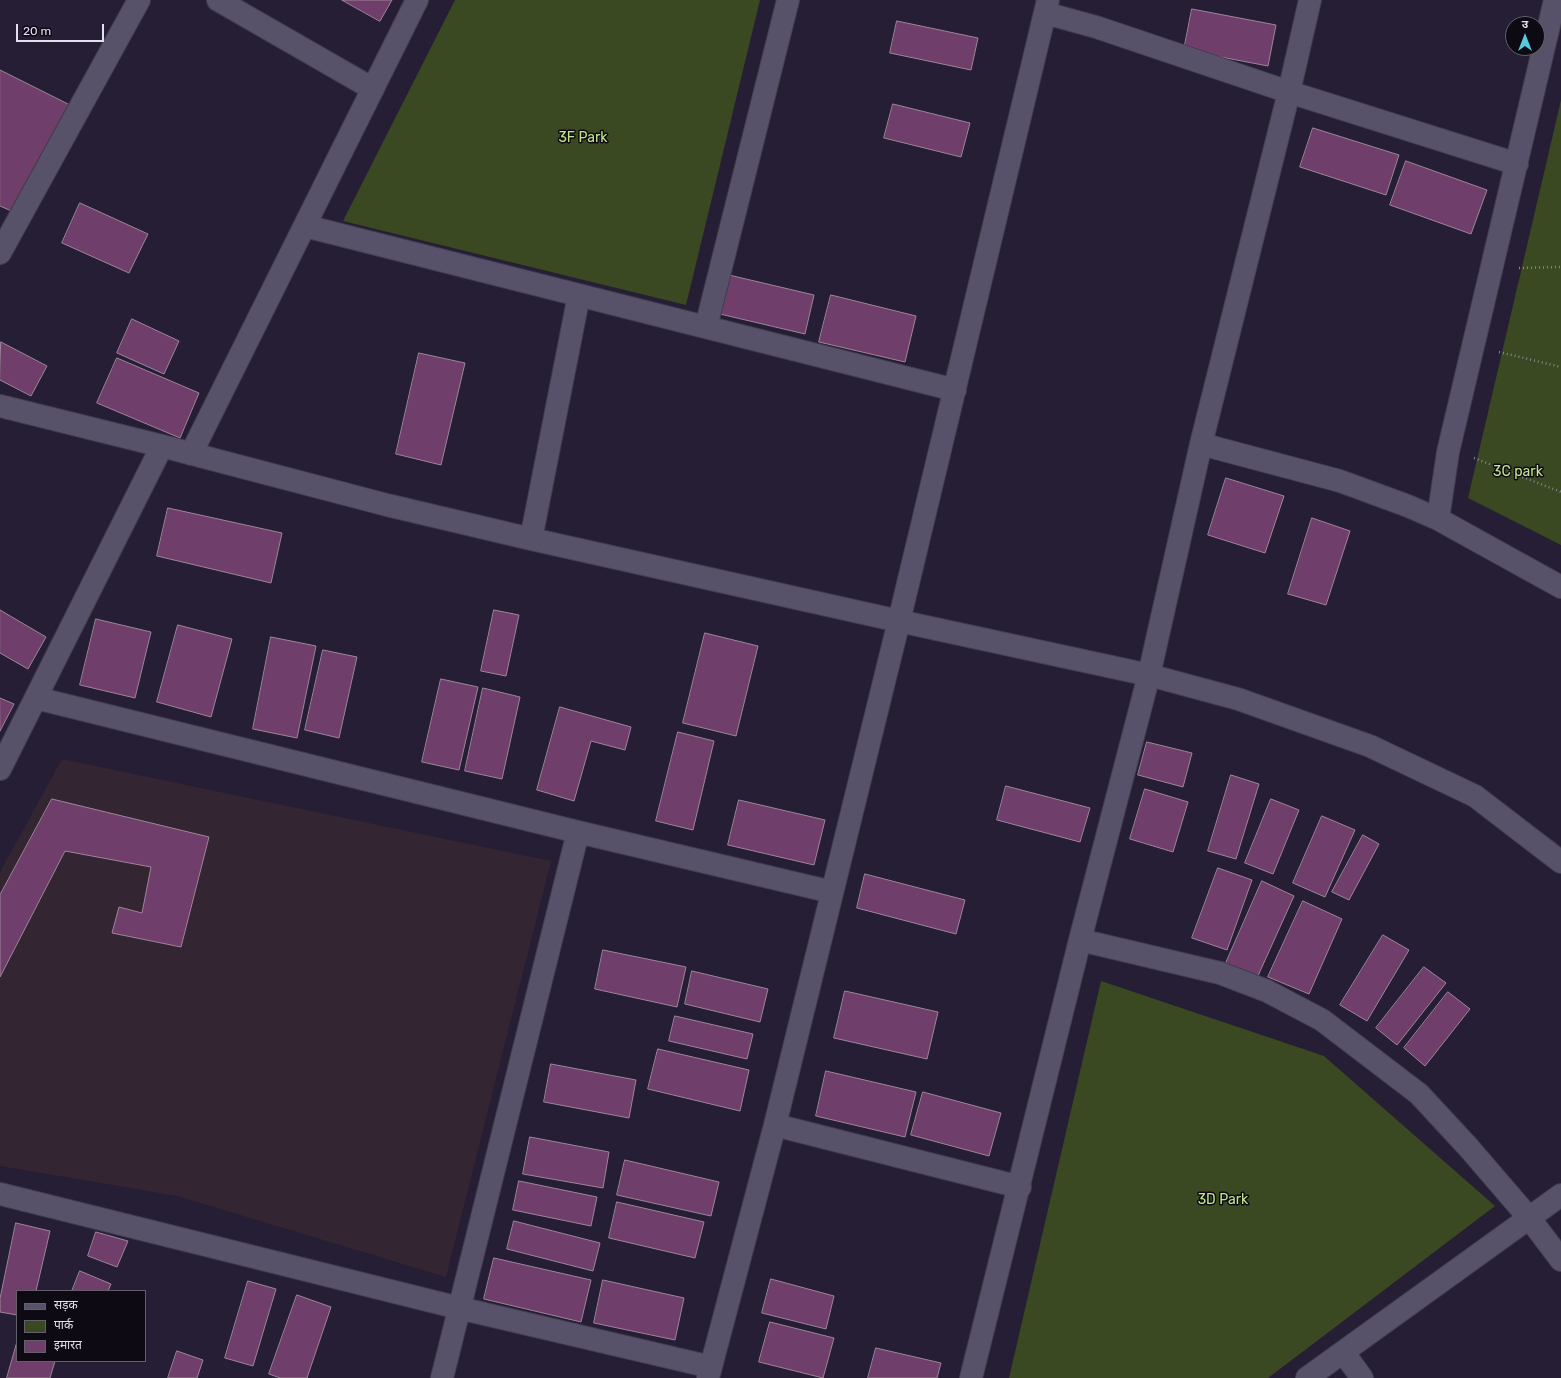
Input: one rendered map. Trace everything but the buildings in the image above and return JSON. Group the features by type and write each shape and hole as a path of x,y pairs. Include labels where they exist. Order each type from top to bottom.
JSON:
{"street":[{"path":"0,253 139,0"},
{"path":"218,0 373,89"},
{"path":"191,454 417,0"},
{"path":"706,327 788,0"},
{"path":"971,1378 1020,1187 1080,940 1149,675 1201,444 1289,92 1310,0"},
{"path":"1438,519 1448,452 1555,0"},
{"path":"0,1194 710,1372 775,1125 955,390 1046,7 1096,27 1289,92 1517,164"},
{"path":"305,226 955,390"},
{"path":"531,539 579,296"},
{"path":"0,406 531,539 1149,675 1238,699 1370,746 1475,796 1561,862"},
{"path":"1201,444 1340,481 1408,506 1438,519 1561,586"},
{"path":"0,769 162,446"},
{"path":"36,698 578,832 832,892"},
{"path":"442,1378 578,832"},
{"path":"1080,940 1220,973 1267,991 1322,1020 1419,1094 1469,1148 1530,1218 1561,1260"},
{"path":"775,1125 1020,1187"},
{"path":"1307,1378 1561,1195"},
{"path":"1343,1352 1362,1378"}],"path":[{"path":"1493,265 1522,268 1561,267"},
{"path":"1474,344 1502,353 1561,367"},
{"path":"1448,452 1478,459 1561,492"}],"shaded area":[{"path":"62,759 551,861 446,1277 177,1196 0,1166 0,872"}],"green space":[{"name":"3F Park","path":"455,0 760,0 686,305 343,221"},
{"name":"3C park","path":"1561,100 1561,545 1468,498"},
{"name":"3D Park","path":"1101,981 1324,1056 1495,1206 1268,1378 1009,1378"}]}
